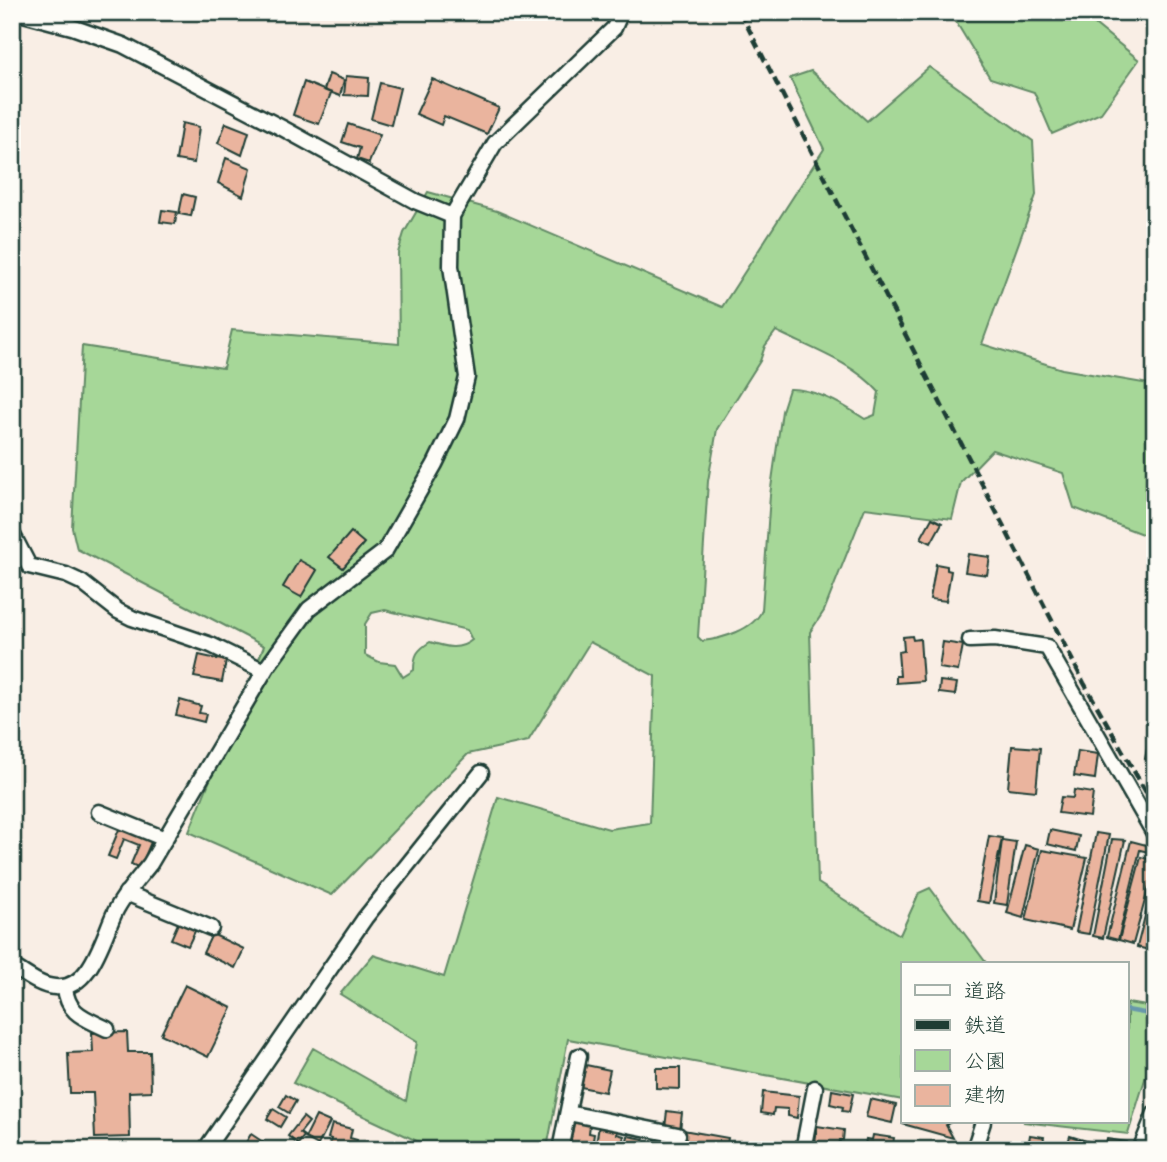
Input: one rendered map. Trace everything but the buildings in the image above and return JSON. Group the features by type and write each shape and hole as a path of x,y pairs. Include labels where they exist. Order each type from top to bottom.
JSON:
{"street":[{"path":"16,12 72,27 123,45 415,201 452,216"},
{"path":"12,966 46,985 65,987 77,981 96,959 115,911 150,864 264,671 309,609 384,551 435,464 457,419 467,377 452,266 452,216 495,143 614,28 621,12"},
{"path":"12,533 29,566 81,582 118,611 132,618 211,645 264,671"},
{"path":"970,640 995,639 1047,647 1155,835"},
{"path":"205,1150 365,918 481,773"},
{"path":"99,812 164,839"},
{"path":"127,893 211,928"},
{"path":"65,987 70,1007 107,1029"},
{"path":"560,1150 579,1056"},
{"path":"803,1150 815,1088"},
{"path":"568,1113 678,1135"},
{"path":"1140,1150 1155,1113"},
{"path":"974,1150 982,1124"}],"green space":[{"path":"950,12 1080,12 1139,60 1101,113 1052,134 1034,92 990,78"},
{"path":"929,67 1033,141 1036,195 982,344 1062,369 1155,385 1155,539 1074,508 1063,473 992,450 961,482 952,519 865,508 824,611 810,632 818,883 900,935 919,893 930,888 986,962 901,962 901,1100 568,1039 548,1143 562,1150 436,1150 293,1083 313,1048 406,1101 417,1042 340,994 373,955 444,977 498,797 609,829 650,823 655,676 590,642 528,741 468,754 332,895 189,832 264,646 77,549 72,528 82,346 223,368 232,330 399,344 398,253 404,233 428,192 497,211 722,307 824,149 790,78 811,71 867,121","holes":["776,331 831,357 857,373 879,392 875,415 865,419 818,394 789,389 782,411 770,495 762,610 745,628 727,636 702,641 698,637 708,481 717,429","385,610 467,630 472,640 457,647 430,642 417,653 414,670 403,677 395,664 379,662 365,655 365,624 372,613"]},
{"path":"1128,1003 1155,1007 1155,1047 1128,1134 1040,1124 1128,1124"}],"waterway":[{"path":"1128,1010 1155,1015"}],"railway":[{"path":"740,12 1084,683 1155,808"}]}
